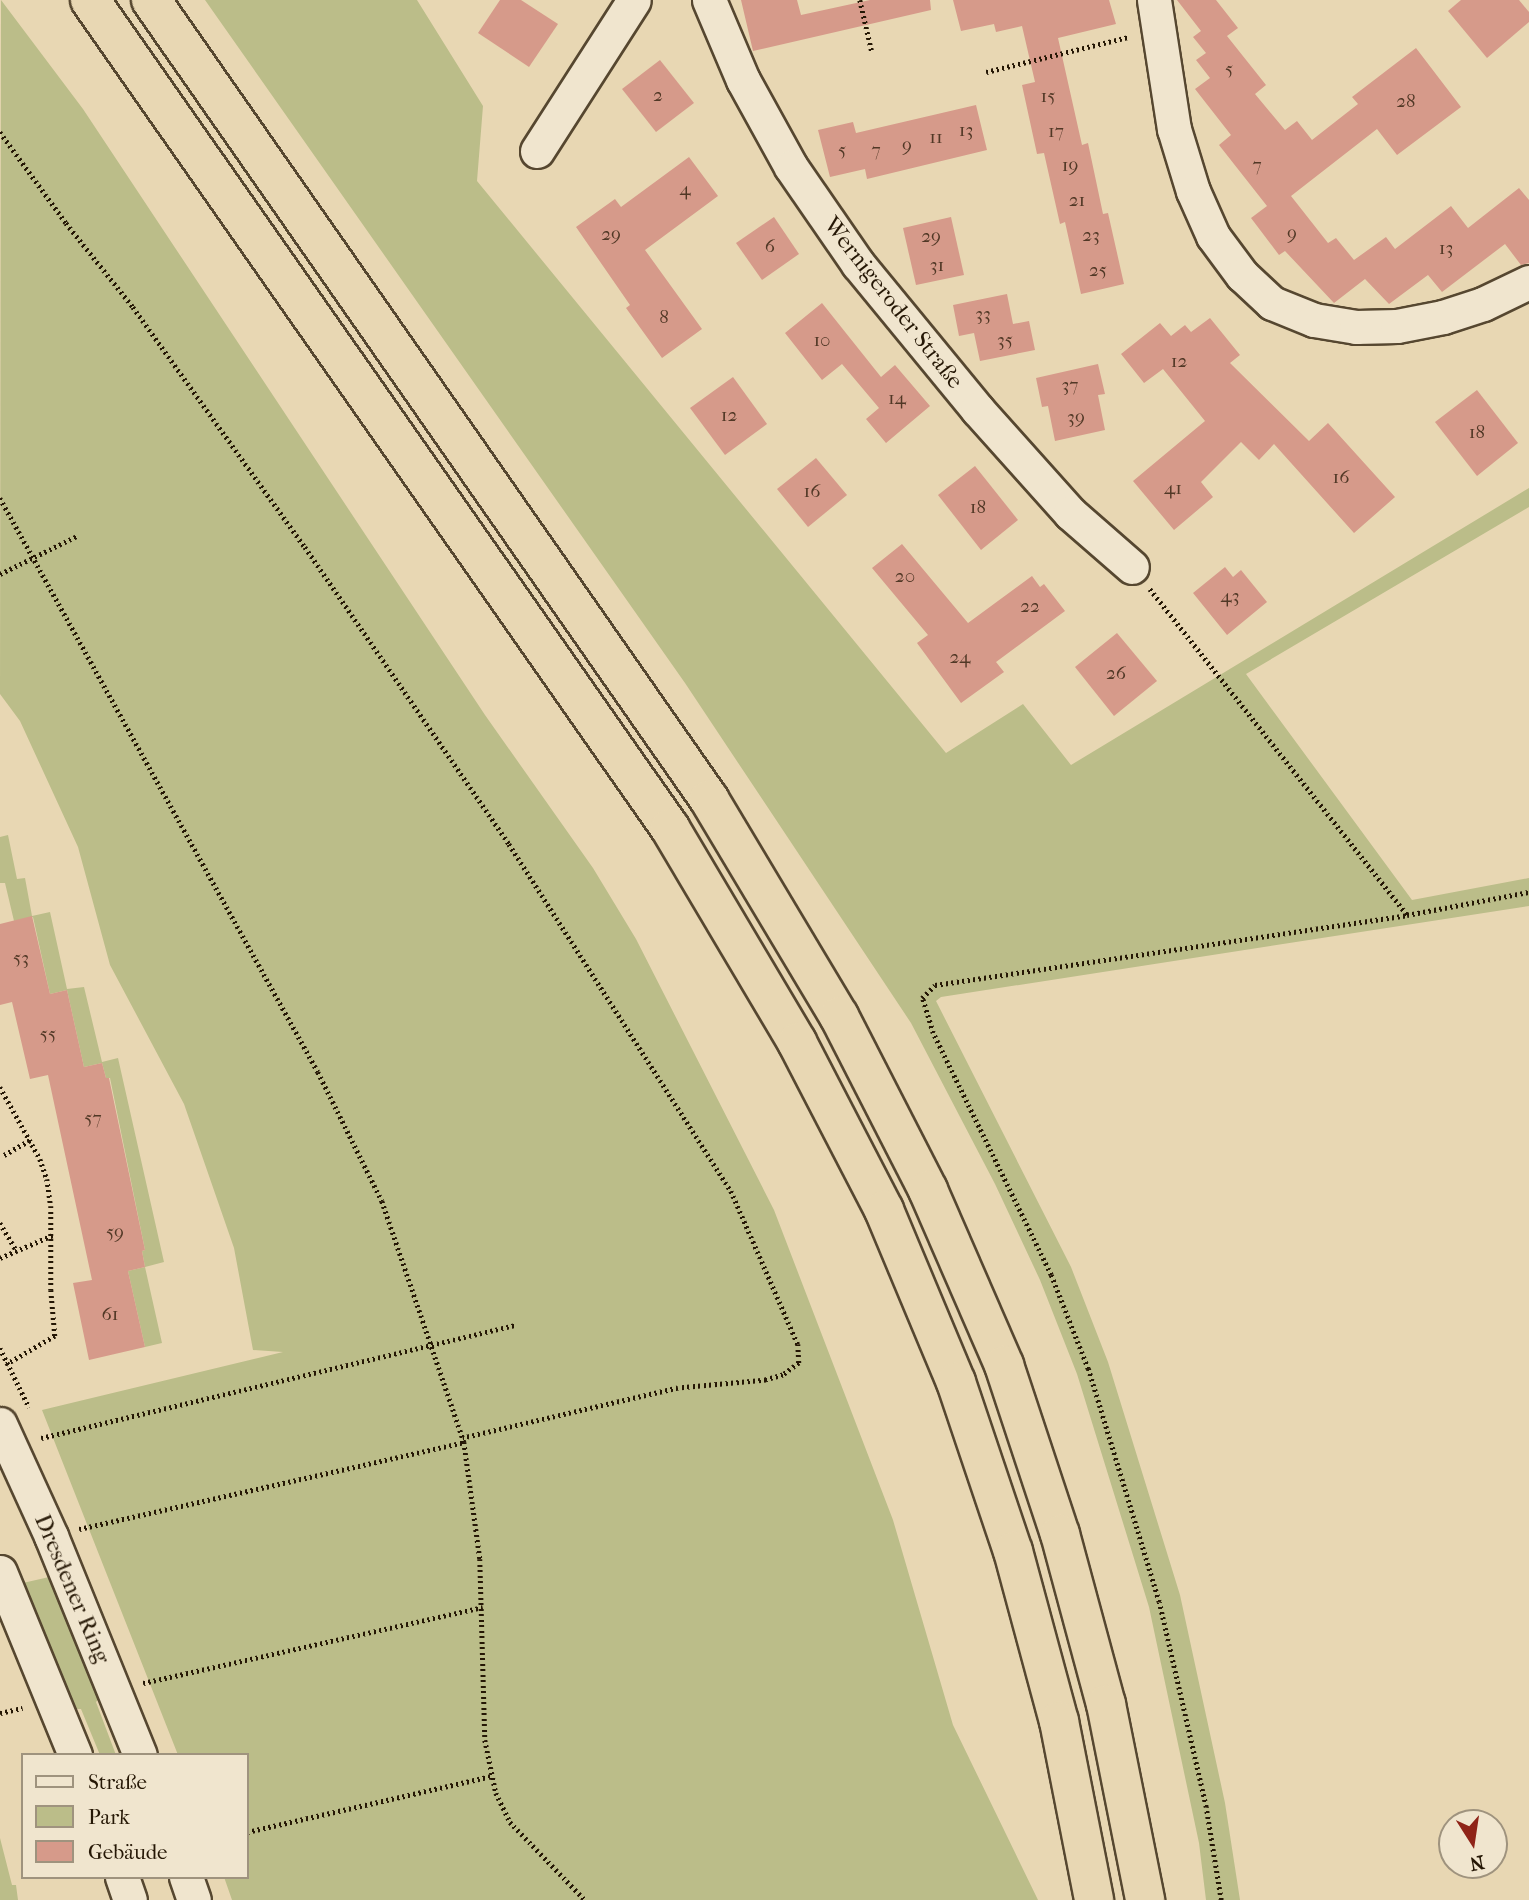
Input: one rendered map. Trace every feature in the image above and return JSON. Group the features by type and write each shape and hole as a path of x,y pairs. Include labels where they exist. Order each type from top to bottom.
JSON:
{"highway":[{"path":"90,0 670,828 797,1042 884,1210 956,1382 1013,1551 1059,1721 1094,1900"},
{"path":"151,0 709,799 839,1016 928,1190 1004,1365 1060,1534 1106,1704 1145,1900"}],"street":[{"path":"537,151 634,0"},
{"name":"Wernigeroder Straße","path":"709,0 743,80 791,167 858,264 977,409 1070,513 1132,567"},
{"path":"1156,15 1174,129 1193,191 1213,236 1242,275 1272,303 1314,320 1356,327 1397,326 1443,317 1483,304 1529,282"},
{"name":"Dresdener Ring","path":"0,1424 51,1536 139,1753"},
{"path":"0,1572 74,1753"},
{"path":"123,1879 130,1900"},
{"path":"187,1879 194,1900"}],"path":[{"path":"860,0 872,52"},
{"path":"986,72 1156,15"},
{"path":"0,132 66,223 133,307 305,547 509,844 731,1191 798,1344 799,1363 783,1375 766,1380 678,1388 80,1529"},
{"path":"0,498 363,1157 401,1251 464,1440 483,1607 485,1740 502,1810 510,1822 585,1900"},
{"path":"0,574 77,536"},
{"path":"1132,567 1407,915"},
{"path":"1221,1900 1206,1807 1159,1602 1088,1368 1046,1263 933,1033 922,998 935,985 1407,915 1529,892"},
{"path":"0,1087 30,1140 47,1179 53,1235 51,1290 55,1336 7,1364"},
{"path":"4,1155 30,1140"},
{"path":"0,1223 17,1251"},
{"path":"0,1258 53,1235"},
{"path":"41,1438 517,1325"},
{"path":"143,1683 483,1607"},
{"path":"0,1713 22,1708"},
{"path":"248,1832 492,1776"}],"green space":[{"path":"1,0 83,109 485,715 593,868 636,939 774,1210 893,1520 953,1725 1038,1900 232,1900 225,1879 248,1879 248,1753 177,1753 42,1410 283,1352 253,1350 234,1248 184,1104 110,965 78,847 20,721 0,694"},
{"path":"205,0 417,0 483,106 477,181 946,753 1023,704 1071,765 1529,488 1529,507 1246,674 1412,900 1529,878 1529,906 941,997 936,1001 1071,1267 1108,1362 1180,1595 1225,1803 1240,1900 1206,1900 1199,1843 1149,1607 1077,1374 1040,1280 995,1184 911,1023 685,683"},
{"path":"8,835 17,879 25,878 32,916 50,912 67,989 84,987 102,1062 118,1058 164,1262 145,1267 142,1251 145,1250 110,1078 106,1078 102,1063 84,1067 67,990 50,994 33,917 14,921 5,883 0,883 0,837"},
{"path":"145,1267 162,1343 145,1347 128,1271"},
{"path":"58,1575 106,1691 96,1702 115,1753 99,1753 81,1709 65,1709 14,1585"},
{"path":"0,1838 12,1885 16,1885 18,1900 0,1900"}],"building":[{"path":"500,0 521,0 558,24 529,67 478,33"},
{"path":"741,0 797,0 801,15 870,0 930,0 931,10 753,51"},
{"path":"953,0 1109,0 1116,24 1058,38 1082,145 1088,143 1103,214 1108,213 1124,284 1081,294 1065,222 1060,224 1044,153 1037,154 1022,85 1035,82 1022,26 996,32 994,24 961,31"},
{"path":"1177,0 1216,0 1238,28 1227,36 1266,85 1255,94 1285,130 1297,121 1312,140 1358,104 1352,97 1416,48 1461,107 1397,155 1377,129 1291,196 1328,243 1336,238 1354,260 1386,237 1395,249 1451,206 1468,228 1519,188 1529,200 1529,263 1521,265 1505,244 1442,292 1428,275 1389,304 1365,279 1334,303 1285,251 1279,255 1251,218 1267,206 1219,145 1231,135 1195,89 1210,78 1196,60 1206,53 1193,37 1201,31"},
{"path":"1461,0 1519,0 1529,12 1529,22 1487,58 1448,11"},
{"path":"660,60 694,103 656,132 622,89"},
{"path":"976,105 987,150 867,179 865,169 830,177 818,130 853,122 856,133"},
{"path":"689,157 718,196 645,250 702,329 662,358 626,308 630,305 576,227 615,199 621,207"},
{"path":"774,217 799,254 762,280 736,243"},
{"path":"951,217 964,275 916,285 903,228"},
{"path":"1007,294 1013,324 1029,321 1035,350 980,361 974,333 959,336 953,305"},
{"path":"822,303 881,377 895,365 930,406 886,443 866,419 879,408 842,364 822,380 785,333"},
{"path":"1210,318 1240,355 1230,363 1309,441 1328,423 1395,497 1354,533 1274,444 1259,460 1241,442 1201,482 1213,497 1174,530 1133,481 1205,421 1163,369 1144,383 1121,354 1160,323 1171,336 1185,325 1191,332"},
{"path":"1098,364 1105,394 1098,395 1105,430 1055,441 1048,406 1042,407 1036,378"},
{"path":"733,377 767,424 725,455 690,408"},
{"path":"1477,390 1518,443 1477,476 1435,422"},
{"path":"816,458 847,495 808,527 777,489"},
{"path":"975,466 1018,520 981,550 938,495"},
{"path":"902,544 968,623 1032,576 1040,587 1044,584 1065,611 996,662 1004,672 961,703 917,643 928,635 872,568"},
{"path":"1225,567 1233,577 1241,570 1267,602 1227,635 1193,593"},
{"path":"1117,633 1157,681 1114,716 1075,667"},
{"path":"32,916 50,994 67,990 84,1067 102,1063 106,1078 109,1078 145,1250 142,1251 145,1267 128,1271 145,1347 89,1360 73,1283 92,1280 48,1075 30,1079 12,1002 0,1005 0,924"}]}
